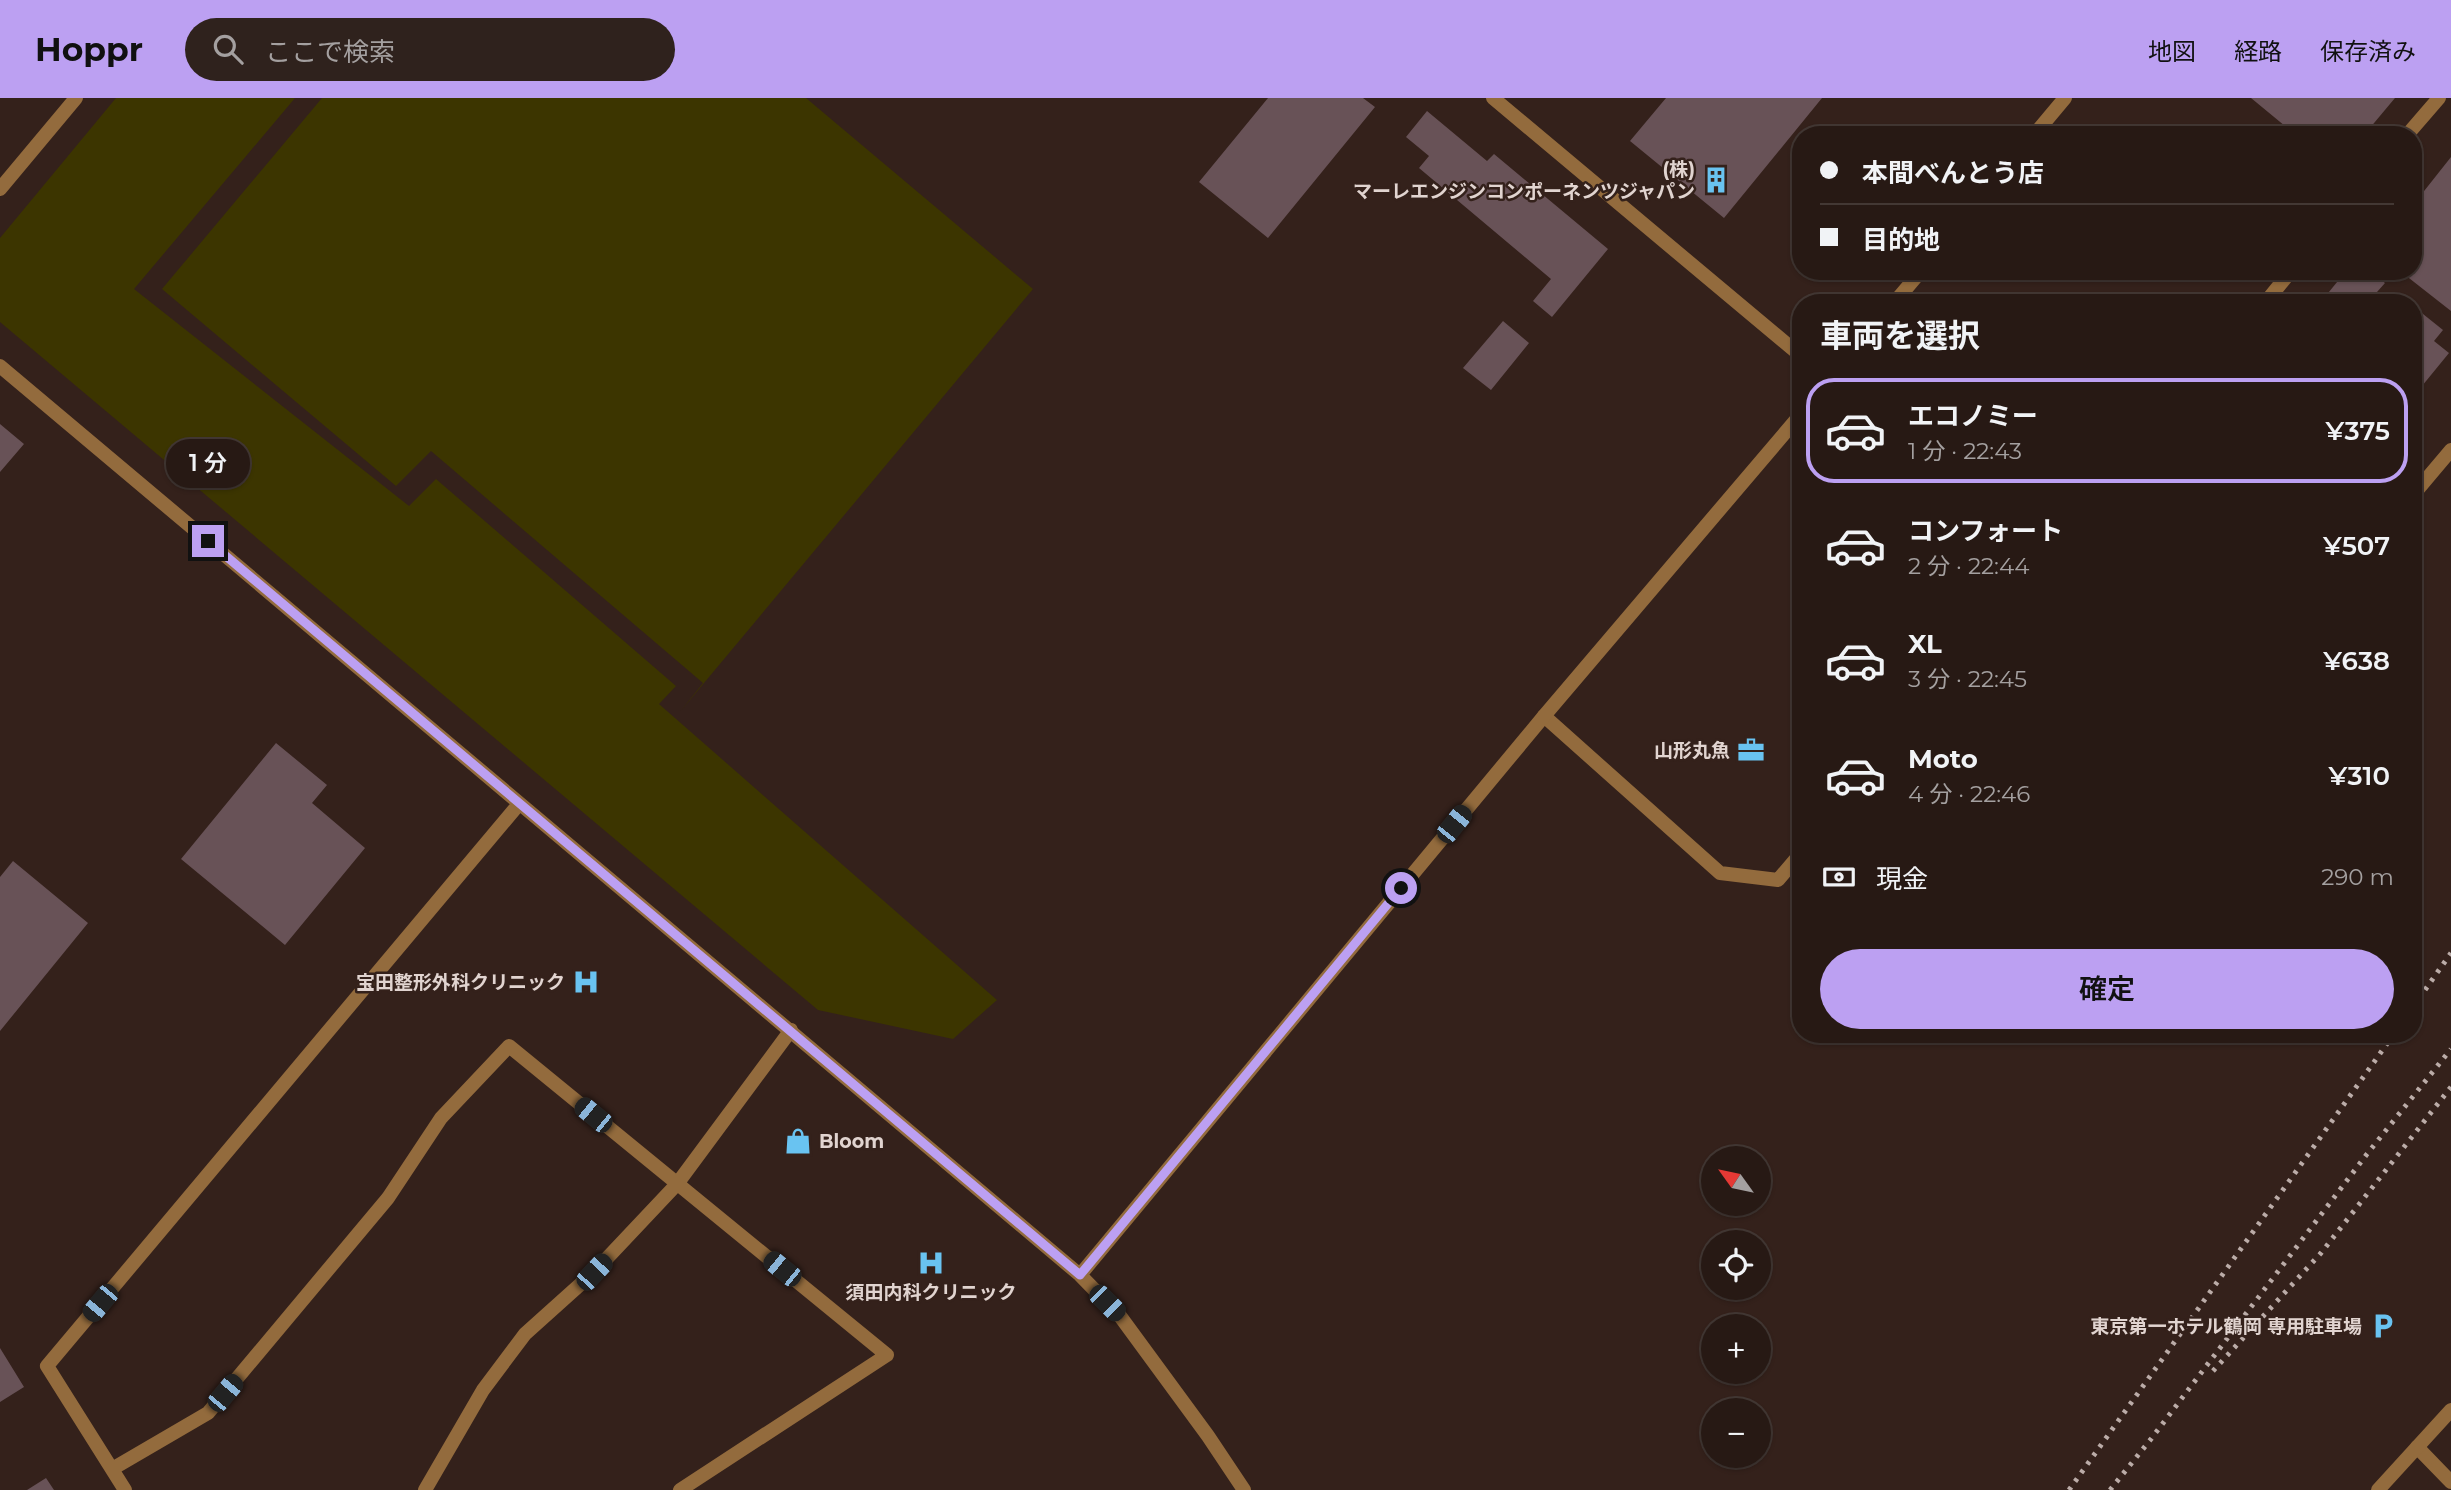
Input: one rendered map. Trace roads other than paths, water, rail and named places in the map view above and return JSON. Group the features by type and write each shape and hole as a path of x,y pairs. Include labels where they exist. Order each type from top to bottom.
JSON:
{"street":[{"path":"0,188 76,98"},
{"path":"1493,98 1792,348"},
{"path":"2042,126 2065,98"},
{"path":"2415,126 2439,98"},
{"path":"1902,294 1914,280"},
{"path":"2272,294 2284,280"},
{"path":"0,366 1080,1275 1120,1316 1244,1490"},
{"path":"1080,1275 1544,716 1792,426"},
{"path":"2422,484 2451,450"},
{"path":"1544,716 1720,873 1779,880 1792,864"},
{"path":"125,1490 47,1366 519,804"},
{"path":"425,1490 484,1390 525,1334 594,1272 677,1184 791,1030"},
{"path":"112,1469 208,1413 388,1198 441,1118 509,1046 887,1355 680,1490"},
{"path":"2378,1490 2451,1410"},
{"path":"2417,1447 2451,1482"}],"railway":[{"path":"2422,994 2451,953"},
{"path":"2069,1490 2388,1043"},
{"path":"2110,1490 2367,1154 2451,1049"},
{"path":"2213,1371 2321,1253 2451,1087"}],"place":[{"name":"(株) マーレエンジンコンポーネンツジャパン","path":"1716,180"},
{"name":"山形丸魚","path":"1751,750"},
{"name":"宝田整形外科クリニック","path":"586,982"},
{"name":"Bloom","path":"798,1141"},
{"name":"須田内科クリニック","path":"931,1263"},
{"name":"東京第一ホテル鶴岡 専用駐車場","path":"2383,1326"}]}
